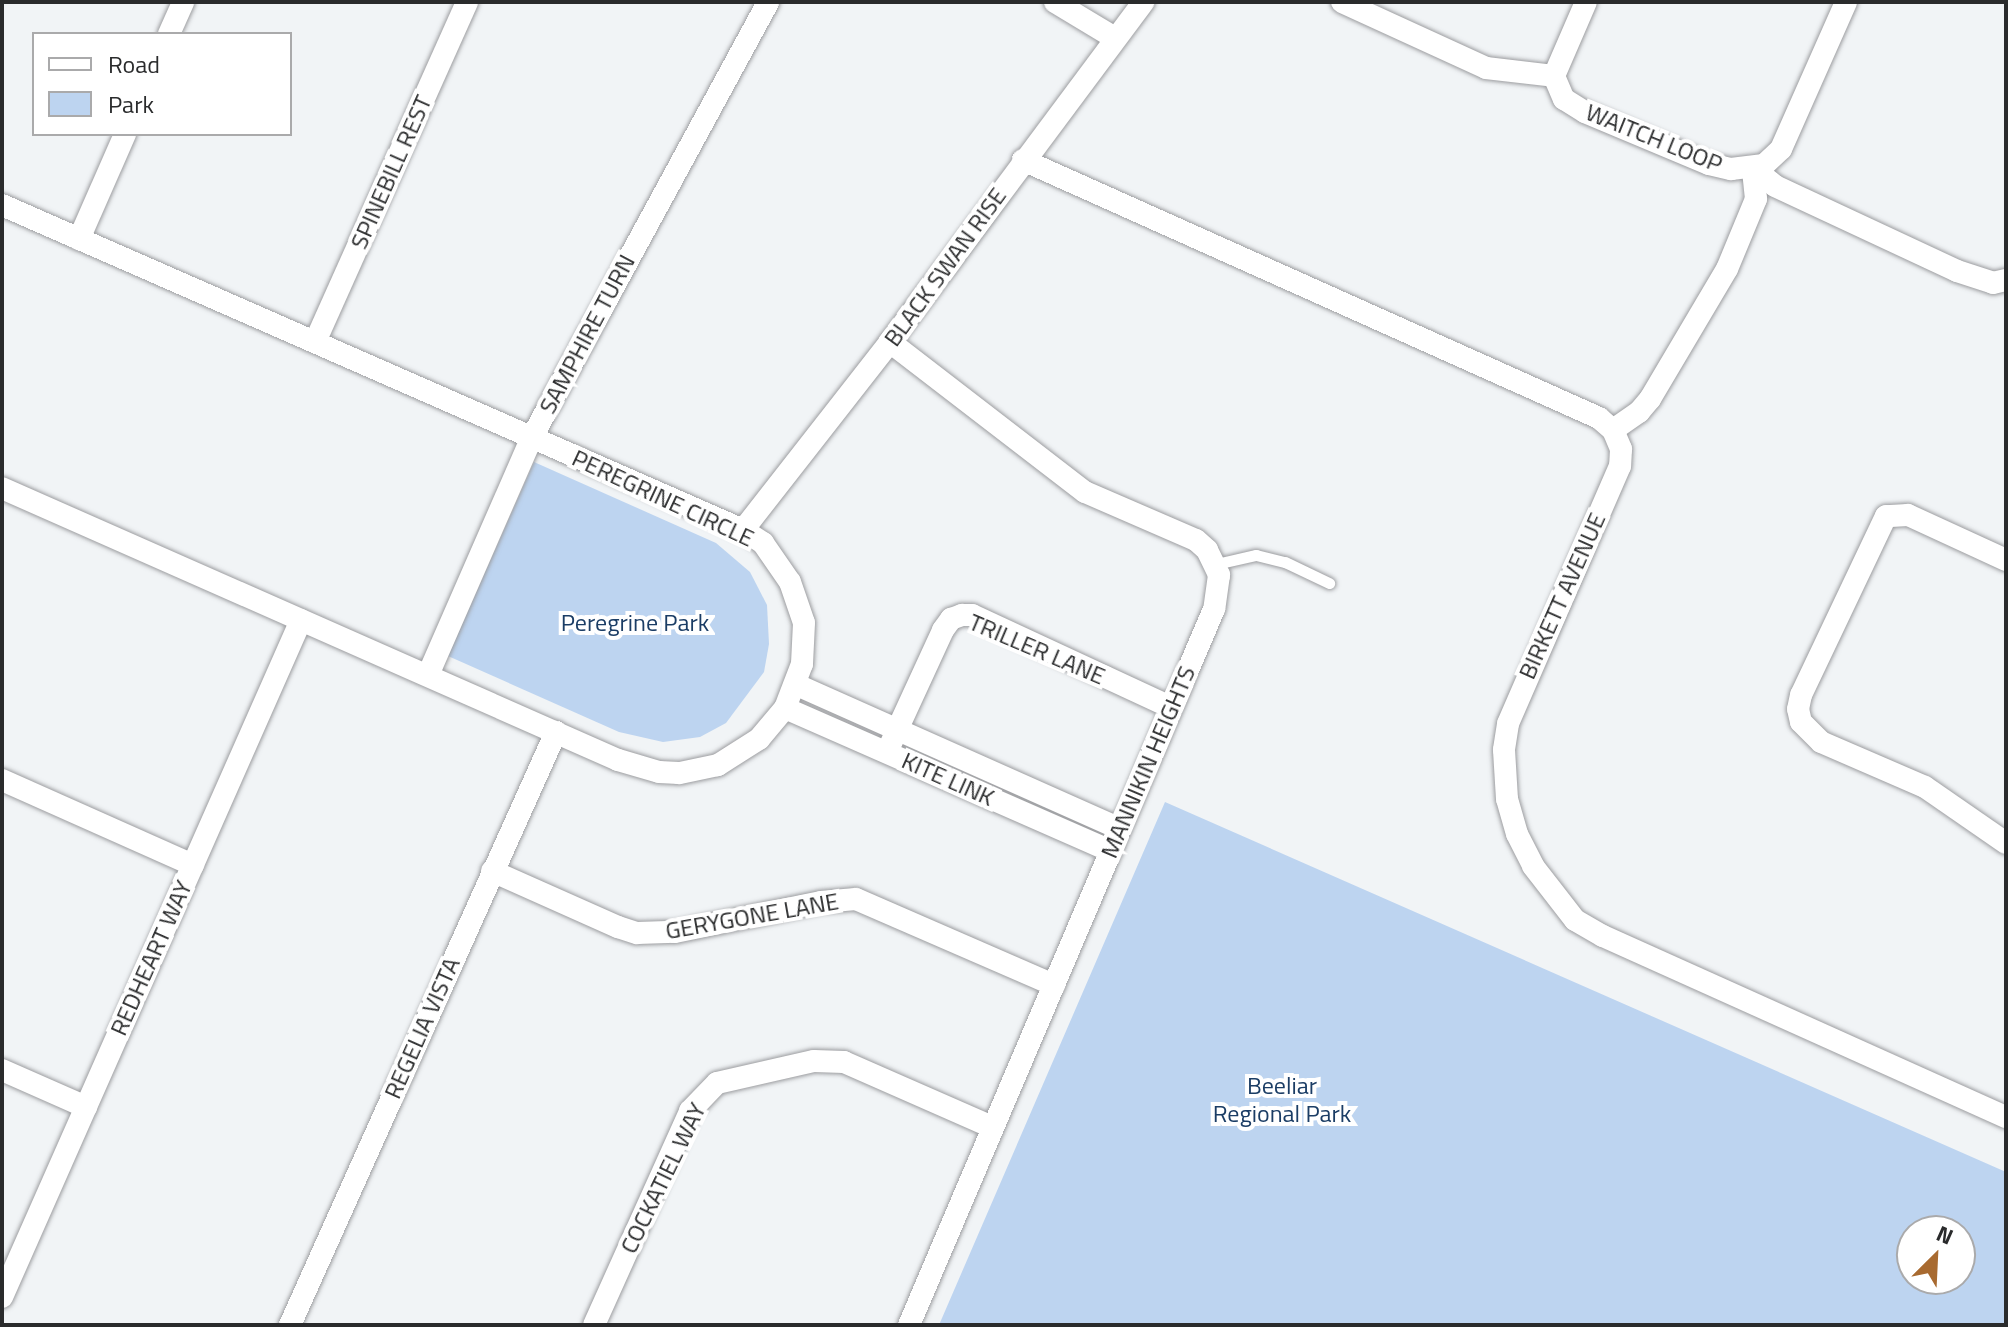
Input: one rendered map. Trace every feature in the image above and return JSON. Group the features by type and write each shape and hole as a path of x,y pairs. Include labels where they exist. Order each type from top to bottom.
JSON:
{"street":[{"path":"170,32 183,2"},
{"name":"SPINEBILL REST","path":"315,342 467,2"},
{"name":"SAMPHIRE TURN","path":"428,675 531,439 768,2"},
{"path":"1055,2 1115,38"},
{"name":"BLACK SWAN RISE","path":"743,530 890,342 1143,2"},
{"path":"1342,2 1486,68 1554,76 1586,2"},
{"name":"WAITCH LOOP","path":"1554,76 1564,99 1585,112 1709,164 1731,169 1753,168 1773,159 1781,149 1846,2"},
{"path":"79,239 124,136"},
{"path":"1023,160 1599,418 1613,430 1639,412 1650,399 1727,269 1756,199 1753,168"},
{"path":"1753,168 1775,186 1957,271 1993,283 2006,280"},
{"name":"PEREGRINE CIRCLE","path":"2,205 743,530 763,543 779,562 798,600 805,643 797,685 785,708 759,739 718,765 679,773 638,767 2,488"},
{"path":"890,342 1085,492 1196,540 1216,564"},
{"name":"BIRKETT AVENUE","path":"1613,430 1621,449 1620,466 1508,724 1504,750 1507,799 1517,834 1533,866 1575,920 1603,936 2006,1117"},
{"path":"2006,560 1908,515 1892,514 1880,521 1801,695 1798,709 1801,722 1821,742 1944,797 2006,843"},
{"name":"MANNIKIN HEIGHTS","path":"909,1325 1214,609 1219,575 1216,564"},
{"name":"TRILLER LANE","path":"887,752 943,630 951,619 962,615 972,615 1170,707"},
{"name":"REDHEART WAY","path":"2,1297 301,620"},
{"name":"KITE LINK","path":"797,685 1120,829"},
{"name":"KITE LINK","path":"785,708 1111,851"},
{"name":"REGELIA VISTA","path":"290,1325 556,732"},
{"path":"2,780 193,865"},
{"name":"GERYGONE LANE","path":"492,871 618,927 647,933 675,932 821,902 856,899 1054,985"},
{"name":"COCKATIEL WAY","path":"594,1325 690,1111 717,1083 814,1061 844,1062 992,1127"},
{"path":"2,1070 86,1107"}],"lane":[{"path":"1216,564 1256,555 1285,562 1329,583"}],"green space":[{"name":"Peregrine Park","path":"534,462 716,543 750,572 767,605 769,644 764,672 726,723 700,737 663,742 619,732 448,656"},
{"name":"Beeliar Regional Park","path":"1165,802 2006,1172 2006,1325 939,1325"}]}
